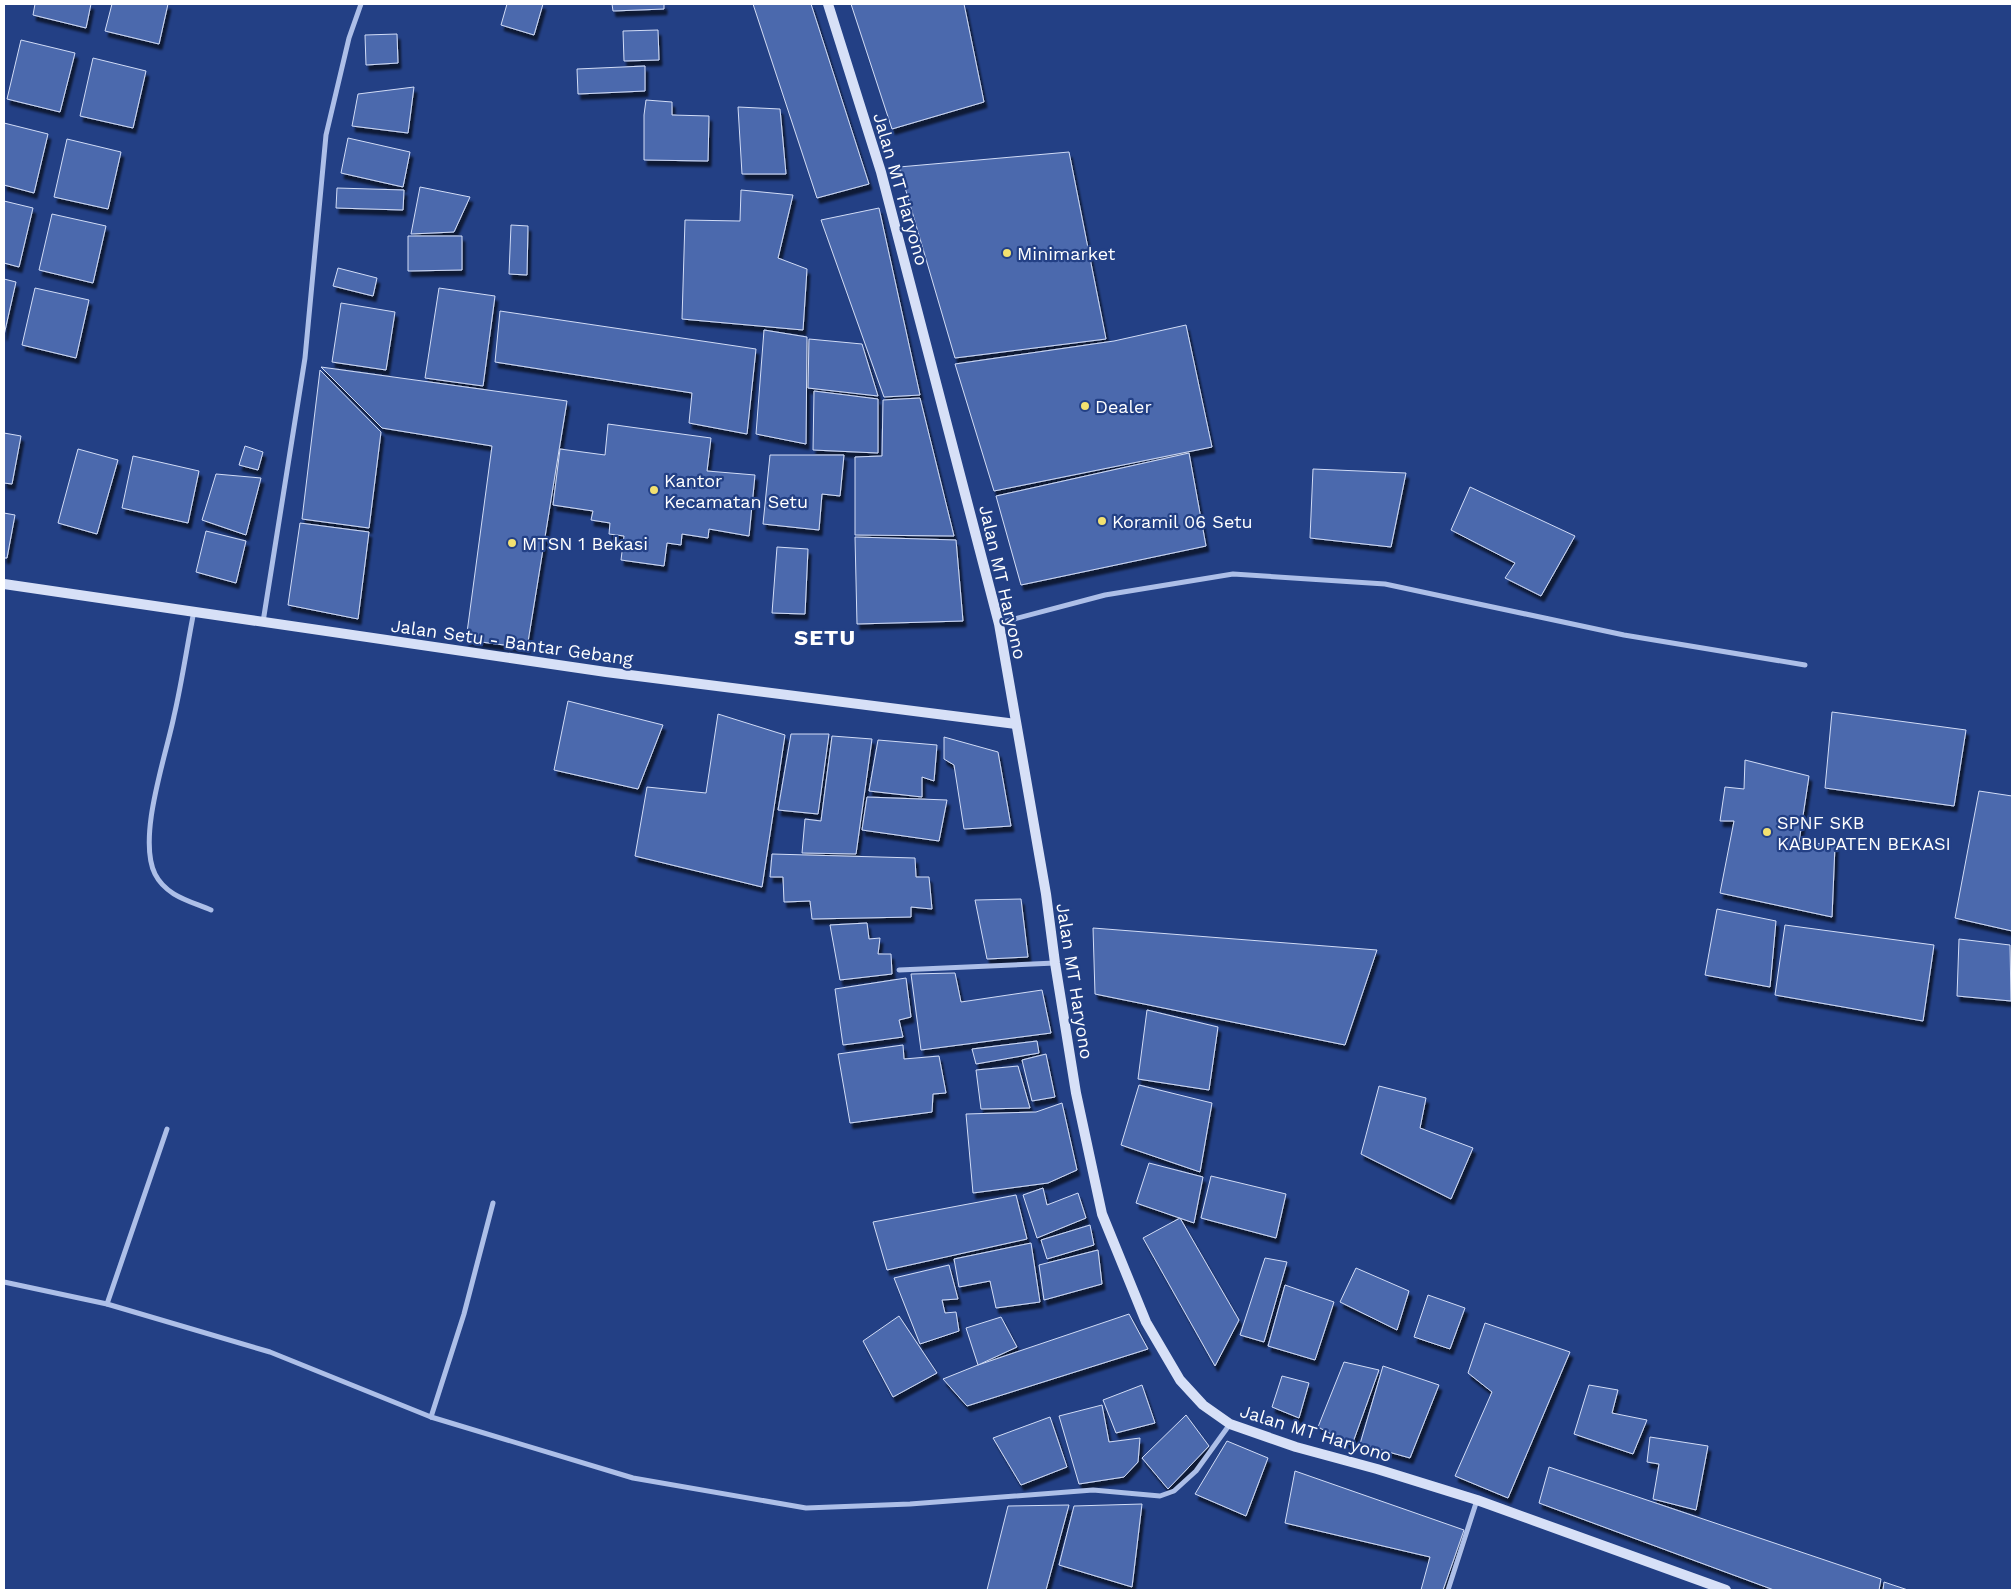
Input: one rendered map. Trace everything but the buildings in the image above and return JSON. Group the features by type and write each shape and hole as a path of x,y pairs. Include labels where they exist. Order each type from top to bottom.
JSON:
{"main road":[{"name":"Jalan MT Haryono","path":"828,4 881,172 999,624 1046,894 1076,1093 1102,1214 1146,1322 1180,1380 1203,1405 1230,1424 1296,1448 1377,1469 1477,1500 1722,1590"},
{"name":"Jalan Setu - Bantar Gebang","path":"4,584 194,610 263,622 616,673 1016,724"}],"street":[{"path":"263,622 306,358 326,135 349,38 361,4"},
{"path":"999,624 1105,595 1233,574 1385,584 1624,635 1805,665"},
{"path":"194,610 174,716 149,824 149,845 155,874 170,893 211,910"},
{"path":"899,970 1055,963"},
{"path":"107,1304 167,1129"},
{"path":"431,1417 464,1314 493,1203"},
{"path":"4,1282 107,1304 270,1352 431,1417 633,1478 806,1508 910,1504 1094,1490 1160,1496 1174,1491 1196,1471 1230,1424"},
{"path":"1448,1590 1477,1500"}],"place":[{"name":"Minimarket","path":"1007,253"},
{"name":"Dealer","path":"1085,406"},
{"name":"Kantor Kecamatan Setu","path":"654,490"},
{"name":"Koramil 06 Setu","path":"1102,521"},
{"name":"MTSN 1 Bekasi","path":"512,543"},
{"name":"SPNF SKB KABUPATEN BEKASI","path":"1767,832"}],"district":[{"name":"SETU","path":"825,637"}]}
